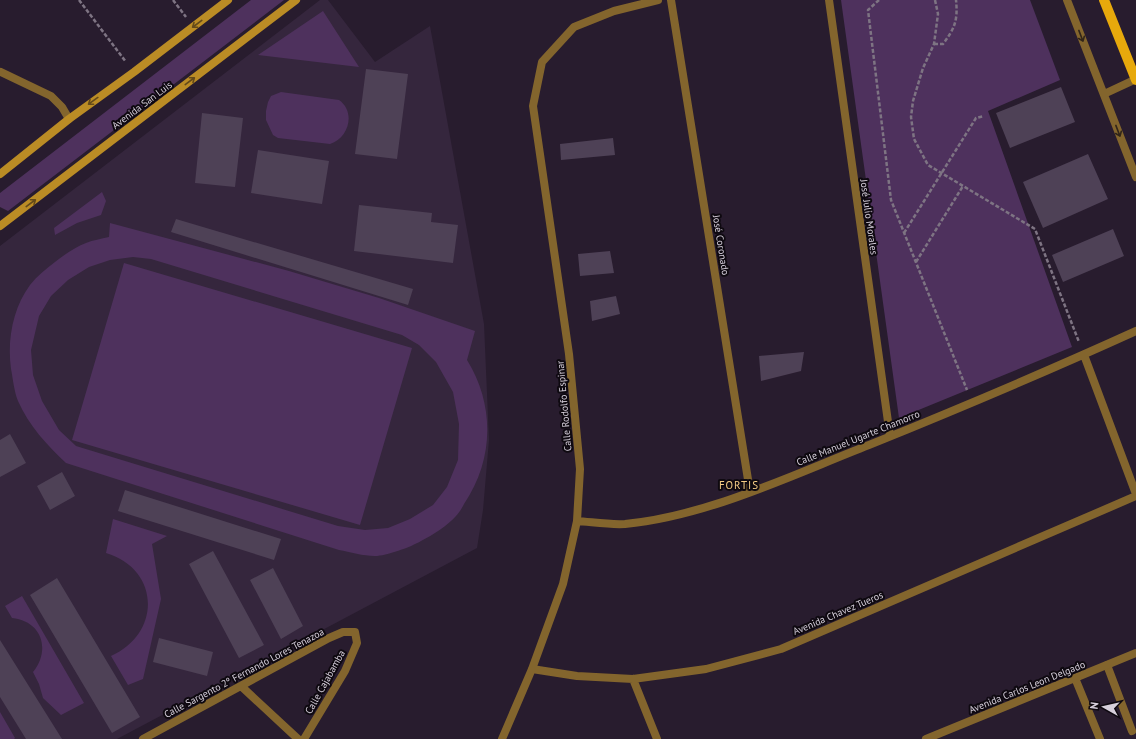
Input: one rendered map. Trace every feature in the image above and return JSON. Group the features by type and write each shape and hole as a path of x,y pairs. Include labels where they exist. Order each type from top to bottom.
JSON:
{"main road":[{"path":"0,174 68,119 134,72 228,0"},
{"name":"Avenida San Luis","path":"0,226 296,0"},
{"path":"1104,0 1136,79"}],"street":[{"name":"Calle Rodolfo Espinar","path":"502,739 532,669 563,584 577,521 580,469 569,354 533,106 542,62 574,26 614,11 658,0"},
{"name":"José Coronado","path":"672,0 750,492"},
{"name":"José Julio Morales","path":"829,0 890,436"},
{"path":"1067,0 1136,177"},
{"path":"1,72 51,96 62,107 68,119"},
{"path":"1104,94 1136,79"},
{"name":"Calle Manuel Ugarte Chamorro","path":"577,521 624,524 682,514 750,492 972,402 1084,355 1136,331"},
{"path":"1084,355 1136,495"},
{"name":"Avenida Chavez Tueros","path":"532,669 577,676 633,679 706,669 781,649 1136,495"},
{"name":"Calle Sargento 2º Fernando Lores Tenazoa","path":"143,739 329,638 343,632 355,632"},
{"name":"Calle Cajabamba","path":"304,739 345,671 357,643 355,632"},
{"name":"Avenida Carlos Leon Delgado","path":"926,739 1136,653"},
{"path":"1107,665 1132,731"},
{"path":"1075,678 1100,739"},
{"path":"633,679 657,739"},
{"path":"241,686 298,739"}],"path":[{"path":"79,0 134,72"},
{"path":"173,0 194,27"},
{"path":"879,0 868,10 891,200 972,402"},
{"path":"935,0 938,14 934,44 923,68 913,101 911,118 914,139 928,165 1035,229 1084,355"},
{"path":"934,44 943,44 952,31 957,15 956,0"},
{"path":"904,233 940,173 976,118 984,116"},
{"path":"916,262 963,186"}],"shaded area":[{"path":"251,0 284,0 8,211 0,207 0,193"},
{"path":"320,0 328,0 375,62 430,26 484,324 489,440 483,510 477,548 117,739 0,739 0,246"},
{"path":"841,0 1030,0 1060,80 988,111 1072,347 899,418"},
{"path":"323,11 359,67 258,55"},
{"path":"281,92 339,100 344,105 349,118 346,131 337,141 330,144 278,138 273,135 266,120 266,111 271,96"},
{"path":"102,192 106,201 101,215 77,223 55,235 54,228"},
{"path":"110,223 289,271 379,298 475,331 467,360 483,395 487,432 486,451 474,487 458,513 440,530 411,546 398,551 375,556 366,555 339,550 66,463 39,435 27,419 18,401 10,358 11,336 15,314 24,294 30,285 42,273 70,251 91,241 109,237","holes":["133,257 151,259 402,335 419,345 436,362 453,392 459,424 458,460 447,487 433,505 410,519 388,528 365,530 338,526 76,446 59,430 42,401 33,375 31,350 39,316 51,296 68,280 89,267 110,260"]},
{"path":"124,263 412,348 360,525 72,440"},
{"path":"113,519 167,536 152,544 161,599 143,679 128,685 111,656 128,646 139,632 146,618 148,602 145,587 137,573 124,561 106,553"},
{"path":"22,596 84,703 61,715 43,698 39,684 33,672 42,655 42,646 37,631 22,620 12,618 5,606"},
{"path":"0,712 15,738 14,739 0,739"}],"building":[{"path":"366,69 408,74 397,159 355,154"},
{"path":"1061,87 1075,122 1010,148 996,113"},
{"path":"202,113 243,118 235,187 195,183"},
{"path":"613,138 615,155 561,160 560,144"},
{"path":"258,150 329,161 322,204 251,193"},
{"path":"1088,154 1108,199 1043,228 1023,182"},
{"path":"359,205 432,213 431,222 458,225 453,263 354,251"},
{"path":"176,219 413,289 408,305 171,232"},
{"path":"1113,229 1124,256 1063,282 1052,255"},
{"path":"610,251 614,273 580,276 578,254"},
{"path":"616,296 620,314 592,321 590,301"},
{"path":"804,352 801,371 761,381 759,356"},
{"path":"10,434 26,463 0,477 0,440"},
{"path":"62,472 75,496 50,510 37,486"},
{"path":"125,490 281,539 274,560 118,511"},
{"path":"213,551 264,645 239,658 189,564"},
{"path":"273,568 303,626 281,639 250,580"},
{"path":"57,578 140,717 112,733 30,595"},
{"path":"159,638 213,652 207,676 153,662"},
{"path":"0,640 62,739 26,739 0,697"}],"district":[{"name":"FORTIS","path":"739,485"}]}
